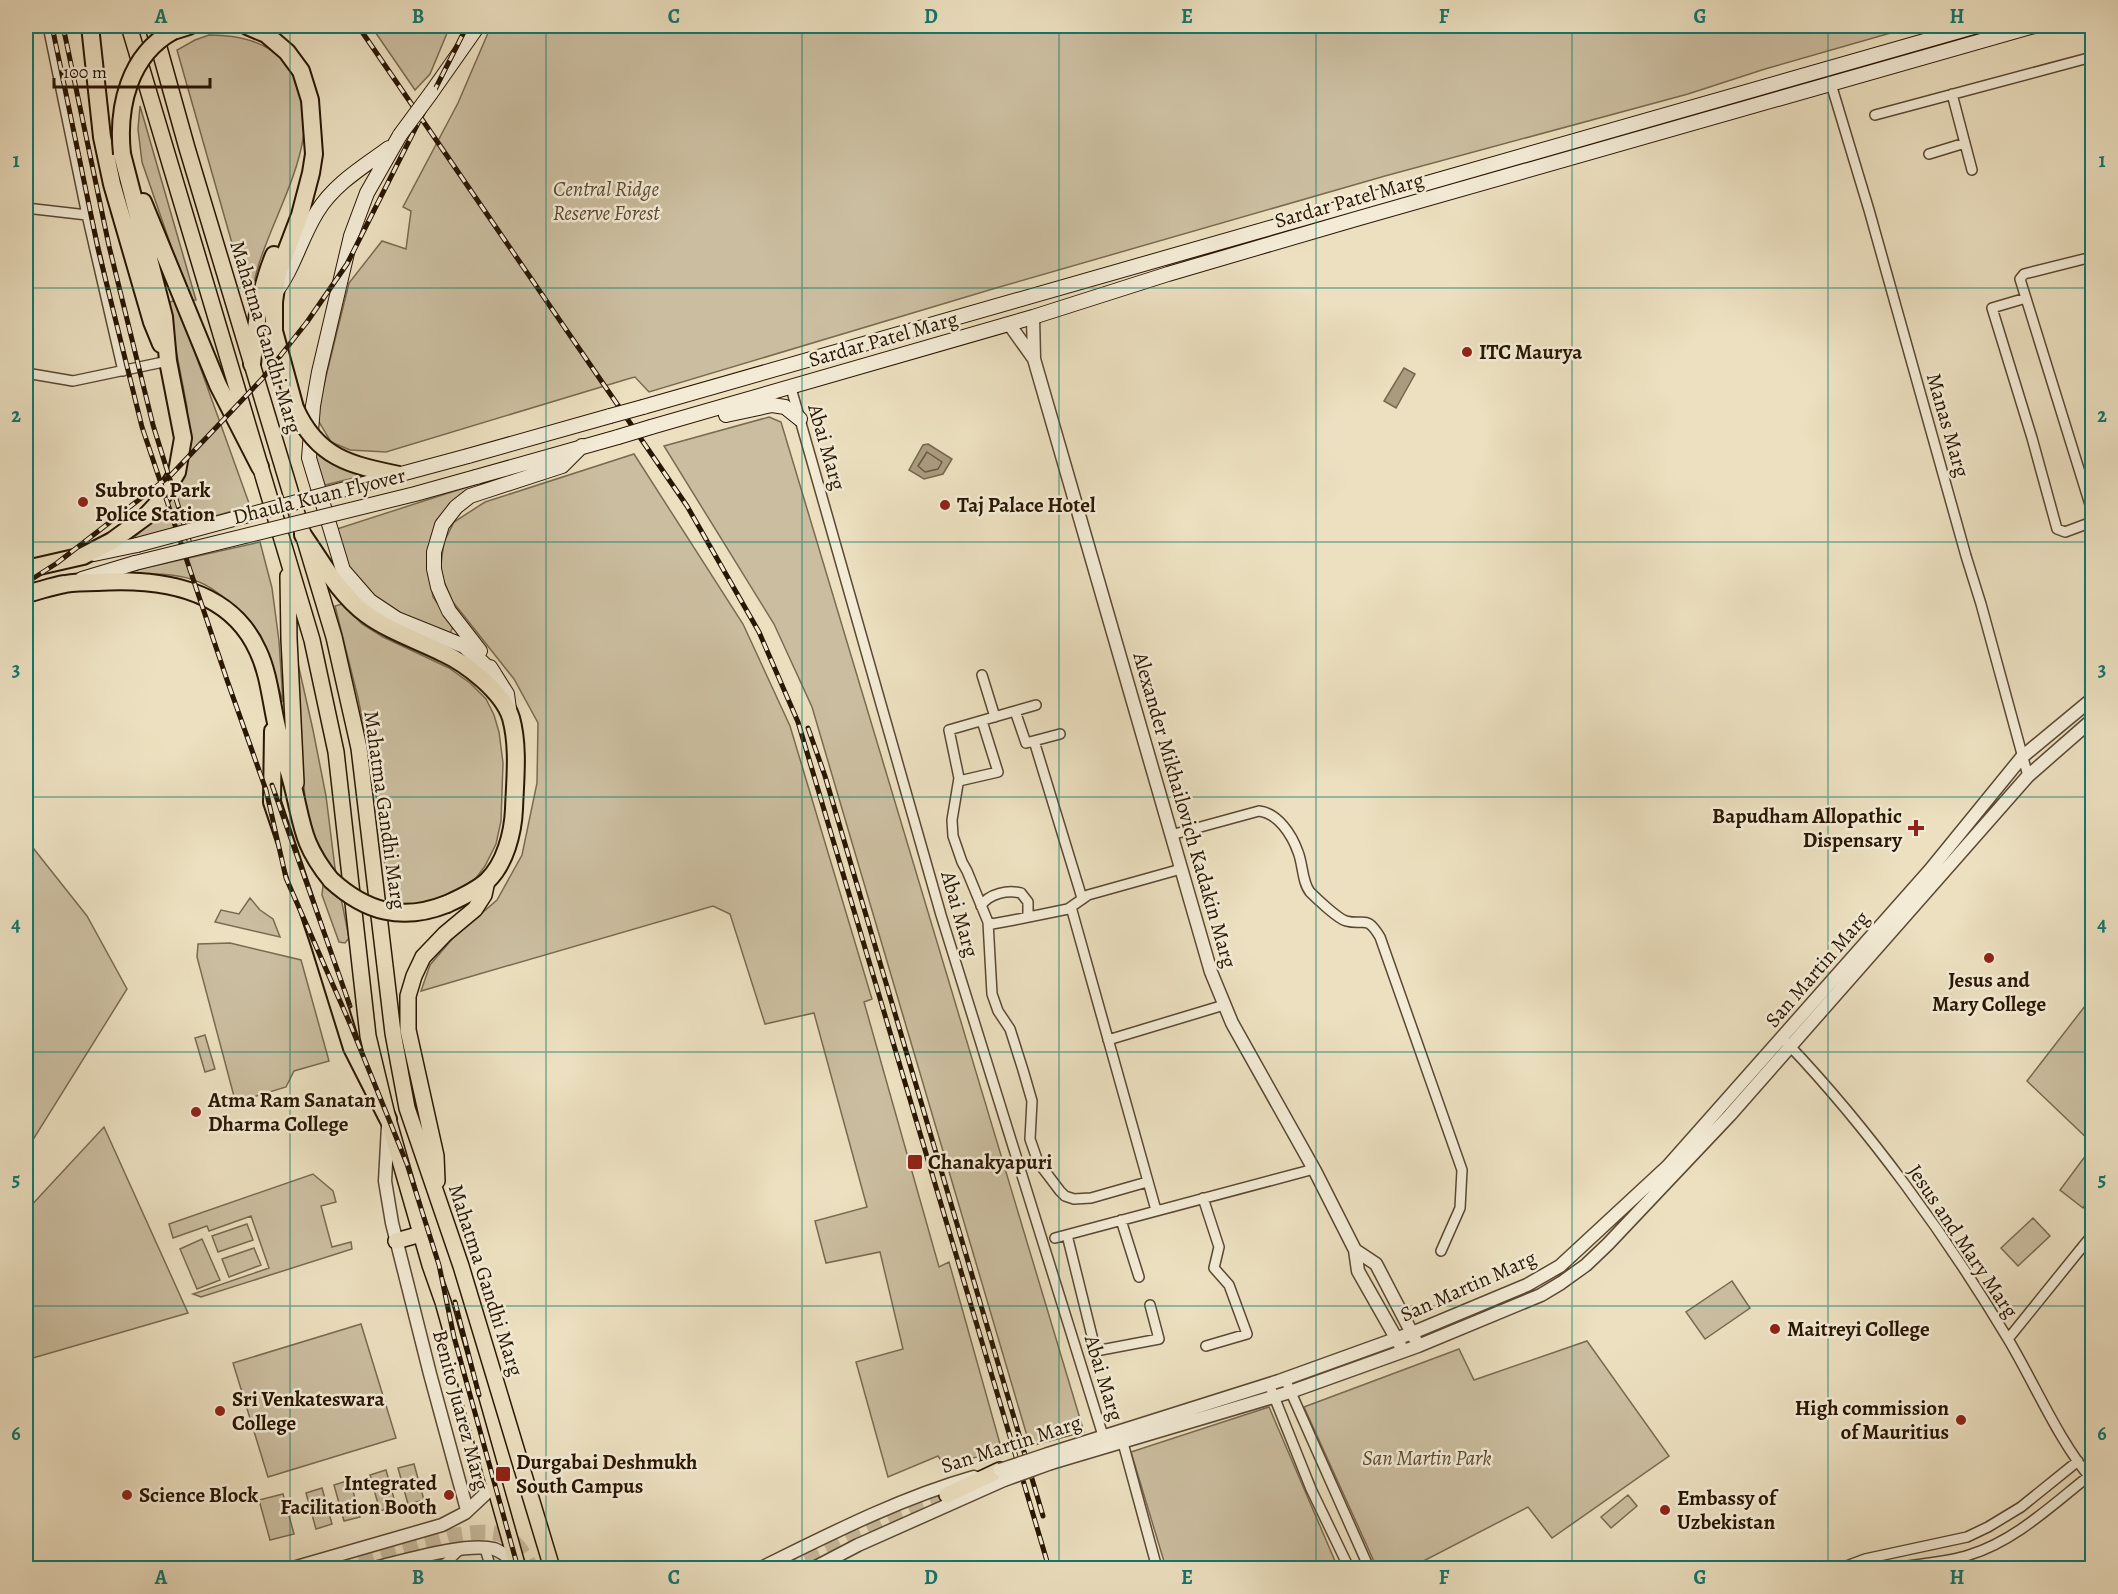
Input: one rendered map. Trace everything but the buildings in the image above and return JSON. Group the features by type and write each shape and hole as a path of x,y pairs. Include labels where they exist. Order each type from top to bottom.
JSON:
{"highway":[{"path":"90,26 102,137 110,172 152,322 168,361"},
{"path":"26,569 83,556 112,541 145,517 159,502 177,472 183,438 168,361 164,317 122,154 120,125 127,90 146,53 153,44 177,28 189,26"},
{"path":"247,26 266,34 278,43 301,71 310,100 314,154 308,190 281,262 274,294 274,331 295,408 309,432 335,456 353,465 399,476"},
{"path":"252,364 257,311 266,275 303,174 311,128"},
{"path":"122,154 174,274 218,385 260,467"},
{"path":"26,594 66,584 117,580 158,583 189,590 218,604 241,624 258,650 264,665 305,838 316,861 331,879 357,900 387,911 418,912 447,903 487,881 502,857 509,839 513,821 516,748 510,716 492,689 466,666 382,624 359,609 346,596 303,535"},
{"path":"274,714 272,802 352,1048 388,1119"}],"main road":[{"name":"Mahatma Gandhi Marg","path":"129,26 312,640 336,752 368,1036 388,1119 518,1567"},
{"name":"Mahatma Gandhi Marg","path":"153,26 334,636 359,748 393,1033 407,1108 467,1286 552,1569"},
{"path":"466,43 470,26"},
{"path":"478,26 397,140 367,193 351,236 319,372 313,406 309,458 344,570 370,601 397,619 464,646 494,673"},
{"name":"Sardar Patel Marg","path":"610,416 1977,26"},
{"name":"Sardar Patel Marg","path":"655,426 1009,324 1168,274 1367,216 2034,26"},
{"path":"274,294 286,279 310,223 328,196 397,140"},
{"path":"655,426 673,427 772,405 785,407 800,419"},
{"name":"Dhaula Kuan Flyover","path":"83,556 136,545 399,476 610,416"},
{"name":"Dhaula Kuan Flyover","path":"66,584 135,563 415,494 655,426"},
{"path":"510,716 507,693 480,652 454,619 441,595 433,563 437,535 452,511 470,496 562,466 582,446"},
{"path":"289,565 288,609 297,801"},
{"path":"438,1199 436,1156 408,1030 407,1002 414,976 423,957 445,934 475,909 484,895 487,881"},
{"path":"396,1241 421,1234"},
{"path":"948,1497 1002,1475"}],"street":[{"path":"48,26 87,214 123,371"},
{"path":"1875,115 2092,57"},
{"name":"Manas Marg","path":"1831,84 1869,210 2028,776"},
{"path":"1952,94 1972,170"},
{"path":"1929,154 1965,143"},
{"path":"26,208 87,214"},
{"path":"2092,257 2024,274 2020,282 2092,511"},
{"path":"2026,298 1992,308 2057,529 2065,532 2092,522"},
{"path":"1033,316 1034,359"},
{"path":"1009,324 1034,359"},
{"name":"Alexander Mikhailovich Kadakin Marg","path":"1034,359 1180,869 1203,946 1224,1005 1356,1250"},
{"path":"26,373 73,381 168,361"},
{"name":"Abai Marg","path":"791,388 941,915 1105,1441"},
{"path":"982,675 995,717"},
{"name":"San Martin Marg","path":"1105,1441 1123,1443 1274,1398 1418,1346 1540,1295 1586,1265 1730,1115 1786,1042 2022,757 2092,699"},
{"path":"1036,705 949,730 954,746 959,781 952,820 953,836 988,922 992,994 998,1011 1010,1029 1032,1101 1030,1139 1038,1162 1059,1191 1074,1199 1091,1198 1147,1182"},
{"path":"1015,711 1026,743 1060,734"},
{"name":"San Martin Marg","path":"814,1569 1002,1475 1285,1379 1412,1333 1527,1285 1560,1266 1668,1166 1786,1042 2038,765 2092,720"},
{"path":"959,781 998,772 982,721"},
{"path":"1034,741 1082,898"},
{"path":"1171,835 1259,811 1267,812 1276,817 1298,852 1308,890 1340,918 1347,921 1364,920 1373,926 1380,937 1462,1170 1460,1208 1441,1251"},
{"path":"988,922 992,924 1071,907 1082,898 1180,869"},
{"path":"981,906 985,900 993,896 1012,891 1022,893 1028,902 1028,917"},
{"path":"1071,907 1156,1210"},
{"path":"1108,1040 1224,1005"},
{"name":"Jesus and Mary Marg","path":"1786,1042 1852,1116 1958,1261 2008,1339 2078,1461 2091,1478"},
{"name":"Benito Juarez Marg","path":"388,1119 385,1181 396,1241 468,1510"},
{"path":"1055,1238 1314,1169"},
{"path":"1203,1198 1219,1247 1215,1268 1229,1285 1247,1334 1206,1346"},
{"path":"1121,1220 1139,1277"},
{"path":"1067,1235 1097,1349 1159,1339 1150,1305"},
{"path":"2008,1339 2092,1235"},
{"path":"1356,1250 1376,1264 1418,1346"},
{"path":"1356,1250 1358,1271 1404,1351"},
{"path":"1285,1379 1369,1569"},
{"path":"1269,1384 1311,1489 1349,1569"},
{"path":"1123,1443 1157,1569"},
{"path":"1841,1569 1865,1559 1967,1538 2021,1507 2078,1461"},
{"name":"San Martin Marg","path":"761,1569 843,1527 937,1489 1002,1475"},
{"path":"1896,1569 1944,1562 1971,1555 2016,1533 2091,1478"},
{"name":"Benito Juarez Marg","path":"293,1569 442,1525 468,1510 495,1485"},
{"path":"2006,1516 2016,1533"},
{"path":"374,1569 410,1564 461,1548 494,1549 506,1555 518,1567"},
{"path":"433,1569 446,1563 461,1548"},
{"path":"486,1549 491,1569"}],"green space":[{"path":"371,26 450,26 430,74 415,90"},
{"name":"Central Ridge Reserve Forest","path":"491,26 1915,26 1765,69 1688,94 1385,176 996,288 649,392 635,377 386,452 350,450 331,442 316,417 349,283 382,241 406,249 411,211 403,207 458,103"},
{"path":"209,35 250,40 276,54 284,61 299,84 305,109 304,136 297,163 266,243 252,294 247,296 177,50"},
{"path":"140,106 196,300 190,301 142,162 138,129"},
{"path":"176,300 250,506 131,540 148,525 187,442 187,407 167,303"},
{"path":"769,417 781,422 1084,1432 1030,1446 812,707 774,624 664,446"},
{"path":"315,447 370,474 321,486 317,472"},
{"path":"634,454 743,624 790,726 872,999 864,1002 939,1267 949,1262 1002,1451 944,1465 938,1456 888,1477 856,1362 903,1349 880,1252 826,1263 815,1221 867,1207 814,1013 765,1024 730,914 713,906 421,991 430,965 453,938 497,900 522,855 537,783 538,723 514,679 453,602 440,572 444,542 454,522 485,502"},
{"path":"560,457 561,463 460,500 428,570 433,597 453,627 450,633 388,610 356,580 347,562 337,529"},
{"path":"260,542 272,588 279,641 283,702 270,663 257,638 240,614 218,593 206,585 185,577 117,574"},
{"path":"342,604 362,624 383,637 449,668 470,683 486,699 494,715 503,763 501,821 496,844 485,866 473,882 458,894 416,907 390,905 373,771 335,606"},
{"path":"292,637 326,796 335,868 349,938 345,943 339,942 322,895 326,858 314,836 306,811"},
{"path":"26,839 87,916 127,989 26,1151"},
{"path":"250,898 260,910 273,919 280,937 215,922 221,910 239,914"},
{"path":"230,943 301,960 329,1061 294,1071 286,1087 240,1101 235,1100 197,957 198,944"},
{"path":"2092,997 2092,1143 2027,1081"},
{"path":"205,1035 215,1069 205,1072 195,1038"},
{"path":"104,1127 188,1313 26,1360 26,1211"},
{"path":"2089,1151 2092,1153 2092,1195 2083,1208 2060,1190"},
{"path":"313,1174 333,1191 336,1202 321,1206 332,1247 351,1242 352,1249 201,1297 193,1294 269,1268 251,1216 209,1231 207,1226 173,1238 169,1224"},
{"path":"2033,1218 2050,1236 2018,1266 2001,1248"},
{"path":"247,1224 253,1240 218,1252 212,1236"},
{"path":"202,1239 220,1280 197,1289 180,1249"},
{"path":"254,1248 261,1265 229,1277 222,1259"},
{"path":"1732,1281 1750,1308 1705,1339 1686,1312"},
{"path":"361,1324 396,1438 268,1477 233,1363"},
{"name":"San Martin Park","path":"1587,1341 1669,1456 1552,1538 1528,1507 1410,1568 1377,1568 1304,1407 1459,1349 1474,1380"},
{"name":"San Martin Park","path":"1269,1407 1338,1568 1166,1568 1131,1452"},
{"path":"414,1464 424,1500 408,1504 398,1468"},
{"path":"386,1470 396,1506 380,1511 370,1475"},
{"path":"350,1480 360,1517 344,1521 334,1485"},
{"path":"322,1488 332,1524 316,1529 306,1493"},
{"path":"283,1494 294,1534 270,1540 259,1500"},
{"path":"1628,1495 1637,1506 1611,1528 1601,1517"}],"water":[{"path":"1404,368 1415,374 1396,408 1384,401"},
{"path":"928,444 952,459 943,474 924,479 909,470 923,445"}],"tunnel":[{"path":"784,1568 896,1514 947,1495"},
{"path":"337,1568 456,1535 480,1532 496,1533 510,1539 521,1550 532,1568"}],"railway":[{"path":"52,26 98,249 142,427 266,790 286,878 351,1026 407,1164 439,1265 454,1337 518,1568"},
{"path":"63,26 109,246 153,425 191,547"},
{"path":"358,26 687,506 759,632 798,722 1049,1568"},
{"path":"26,583 57,563 171,475 262,379 307,322 347,264 467,26"},
{"path":"808,728 825,776 1043,1516"},
{"path":"272,785 350,1006"},
{"path":"455,1302 479,1395"}],"place":[{"name":"ITC Maurya","path":"1467,352"},
{"name":"Subroto Park Police Station","path":"83,502"},
{"name":"Taj Palace Hotel","path":"945,505"},
{"name":"Bapudham Allopathic Dispensary","path":"1916,828"},
{"name":"Jesus and Mary College","path":"1989,958"},
{"name":"Atma Ram Sanatan Dharma College","path":"196,1112"},
{"name":"Chanakyapuri","path":"915,1162"},
{"name":"Maitreyi College","path":"1775,1329"},
{"name":"Sri Venkateswara College","path":"220,1411"},
{"name":"High commission of Mauritius","path":"1961,1420"},
{"name":"Durgabai Deshmukh South Campus","path":"503,1474"},
{"name":"Science Block","path":"127,1495"},
{"name":"Integrated Facilitation Booth","path":"449,1495"},
{"name":"Embassy of Uzbekistan","path":"1665,1510"}]}
